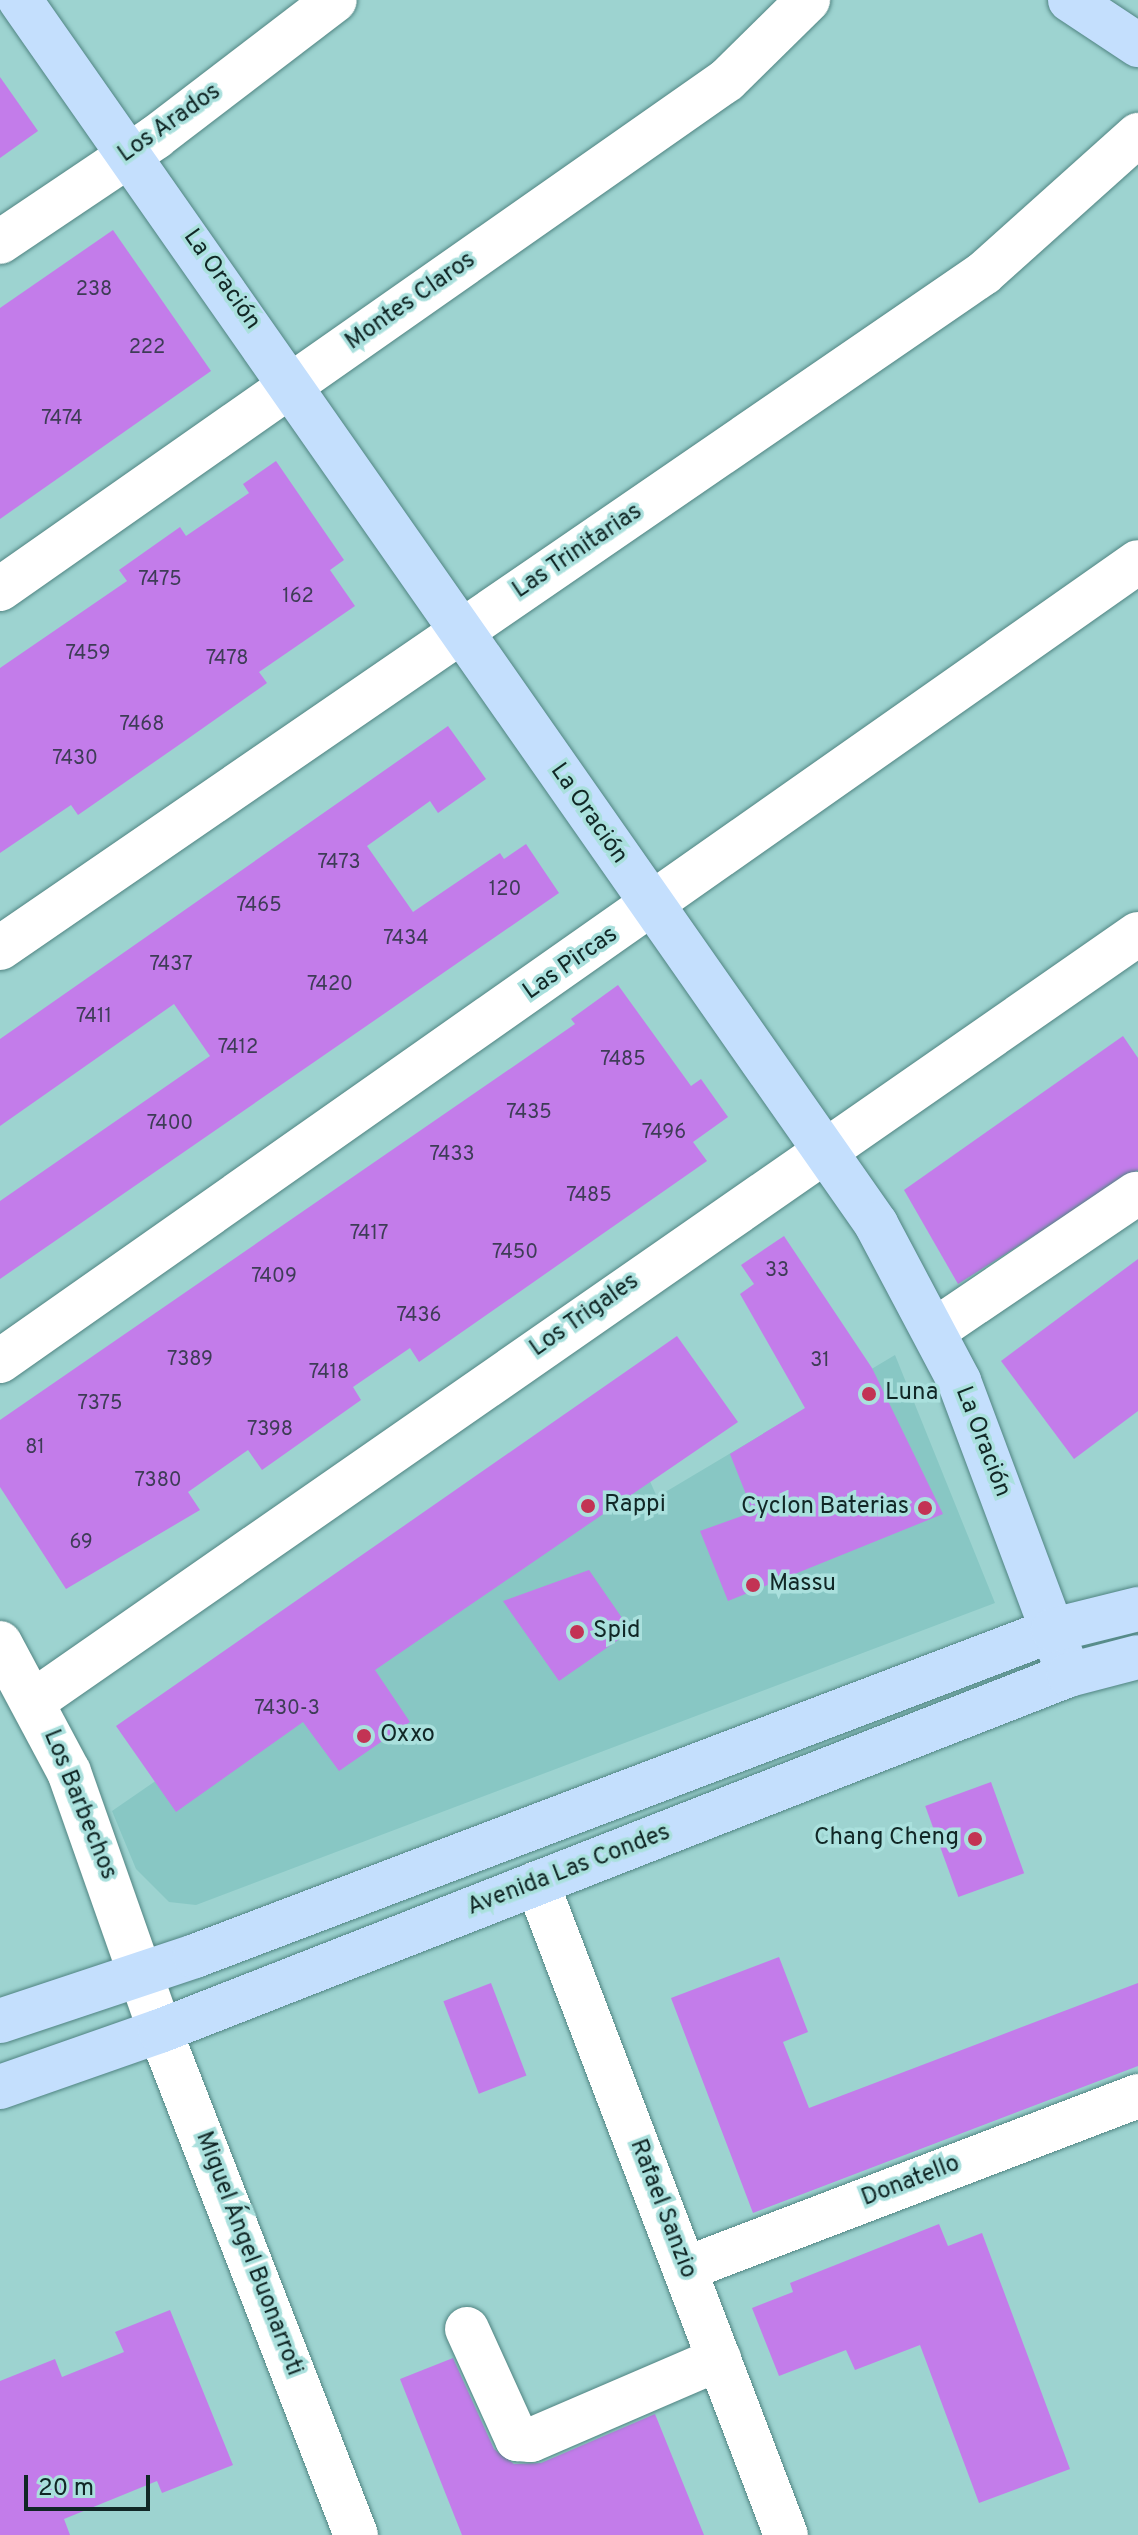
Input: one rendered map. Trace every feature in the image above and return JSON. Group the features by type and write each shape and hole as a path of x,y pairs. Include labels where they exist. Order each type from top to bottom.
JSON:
{"main road":[{"name":"La Oración","path":"20,0 293,384 458,632 827,1146 935,1330 1069,1675"},
{"path":"1070,0 1138,45"},
{"path":"0,2021 143,1973 1053,1630 1138,1609"},
{"name":"Avenida Las Condes","path":"0,2087 160,2031 1069,1675 1138,1657"}],"street":[{"name":"Los Arados","path":"0,242 130,152 335,0"},
{"name":"Montes Claros","path":"0,589 727,80 808,0"},
{"name":"Las Trinitarias","path":"0,948 984,273 1138,135"},
{"name":"Las Pircas","path":"0,1361 653,906 1138,562"},
{"name":"Los Trigales","path":"35,1700 827,1146 1138,934"},
{"path":"935,1330 1136,1194"},
{"name":"Los Barbechos","path":"0,1643 35,1700 69,1772 143,1973"},
{"name":"Rafael Sanzio","path":"537,1883 786,2535"},
{"name":"Miguel Ángel Buonarroti","path":"143,1973 160,2031 356,2535"},
{"name":"Donatello","path":"685,2269 1138,2096"},
{"path":"467,2329 517,2439 531,2440 719,2359"}],"shaded area":[{"path":"895,1355 995,1603 196,1905 169,1902 136,1869 112,1811 636,1450 657,1497"}],"building":[{"path":"0,77 38,131 0,158"},
{"path":"113,230 211,371 0,519 0,308"},
{"path":"276,461 344,560 330,570 355,606 259,672 267,683 186,740 78,815 71,805 0,853 0,668 127,581 119,570 180,527 186,536 249,493 243,484"},
{"path":"448,726 486,779 438,813 430,801 367,846 413,912 500,853 504,859 526,844 559,893 0,1279 0,1201 210,1056 174,1004 0,1126 0,1039"},
{"path":"618,985 691,1086 701,1079 728,1117 693,1142 707,1161 419,1362 410,1348 353,1387 361,1400 262,1470 248,1450 188,1492 200,1510 66,1589 0,1487 0,1420 575,1024 571,1019"},
{"path":"1123,1036 1138,1058 1138,1170 958,1284 904,1190"},
{"path":"784,1236 872,1368 943,1514 728,1601 700,1531 753,1512 730,1454 805,1408 740,1294 754,1284 741,1265"},
{"path":"1138,1259 1138,1411 1074,1459 1001,1361"},
{"path":"677,1336 738,1422 375,1670 410,1722 339,1771 303,1722 176,1812 116,1726"},
{"path":"589,1570 631,1631 559,1681 503,1601"},
{"name":"Chang Cheng","path":"991,1782 1024,1873 958,1897 925,1806"},
{"path":"779,1957 808,2032 783,2042 809,2108 1138,1983 1138,2066 753,2213 671,1998"},
{"path":"491,1983 526,2075 479,2094 443,2001"},
{"path":"939,2224 948,2246 982,2233 1070,2469 979,2503 920,2345 855,2370 846,2350 779,2376 752,2308 793,2292 790,2283"},
{"path":"170,2310 233,2465 162,2493 157,2481 64,2519 70,2535 0,2535 0,2381 55,2359 62,2377 124,2352 115,2332"},
{"path":"453,2358 494,2449 514,2464 541,2463 655,2414 704,2535 462,2535 400,2379"}],"place":[{"name":"Luna","path":"869,1394"},
{"name":"Rappi","path":"588,1506"},
{"name":"Cyclon Baterias","path":"925,1508"},
{"name":"Massu","path":"753,1585"},
{"name":"Spid","path":"577,1632"},
{"name":"Oxxo","path":"364,1736"},
{"name":"Chang Cheng","path":"975,1839"}]}
